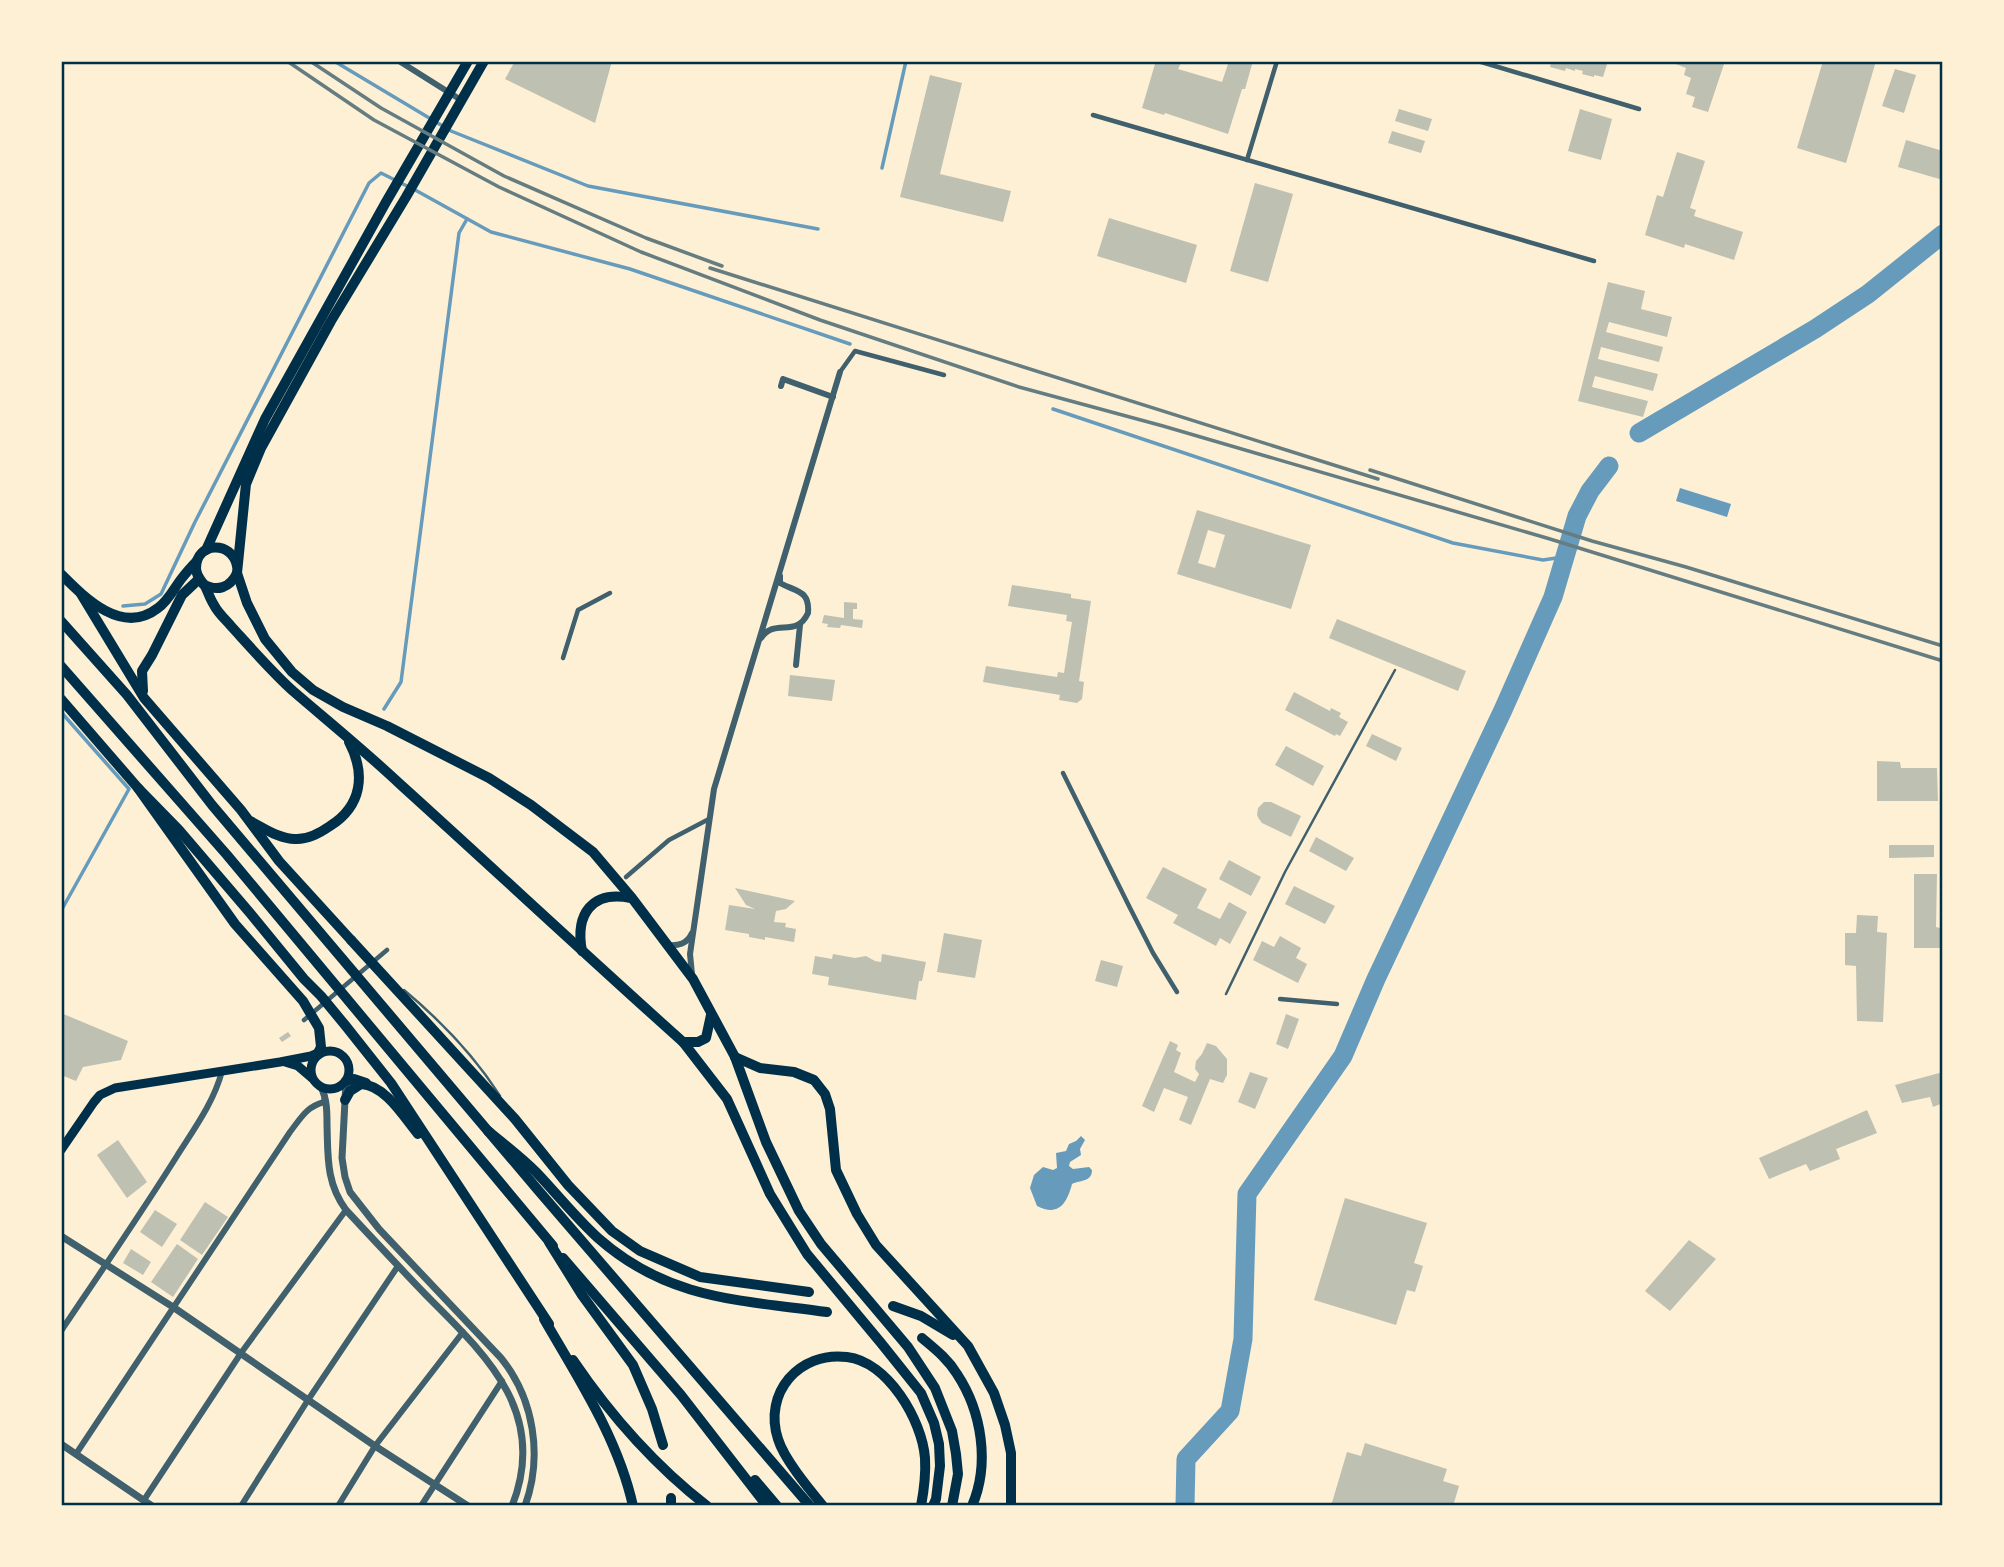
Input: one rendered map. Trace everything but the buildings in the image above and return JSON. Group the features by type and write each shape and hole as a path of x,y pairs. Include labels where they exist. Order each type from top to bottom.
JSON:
{"highway":[{"path":"683,1042 727,1099 770,1195 807,1254 921,1393 934,1423 939,1444 940,1466 933,1506"},
{"path":"734,1057 766,1142 799,1211 821,1244 908,1347 935,1388 952,1431 956,1454 958,1474 952,1506"},
{"path":"488,1130 534,1171 601,1241 657,1279 722,1298 827,1312"},
{"path":"549,1242 582,1295 633,1365 652,1409 663,1445"},
{"path":"544,1319 606,1429 622,1468 633,1506"},
{"path":"922,1338 942,1355 956,1372 970,1396 976,1416 982,1456 977,1494 972,1506"},
{"path":"823,1506 782,1451 774,1423 774,1411 786,1381 797,1370 813,1361 847,1357 878,1371 892,1385 920,1431 925,1456 921,1506"}],"main road":[{"path":"61,574 100,609 117,617 132,618 143,616 160,607 197,562 206,550 265,419 468,61"},
{"path":"201,581 209,587 223,587 234,579 243,502 252,468 331,321 484,61"},
{"path":"206,550 212,547 223,548 233,555 247,603 265,639 292,672 313,690 343,707 387,726 489,778 531,805 593,852 694,979 734,1057 760,1068 794,1072 814,1080 825,1094 830,1109 836,1170 857,1214 876,1245 968,1346 994,1393 1011,1453 1011,1506"},
{"path":"197,562 196,568 201,581 215,608 291,689 683,1042 698,1042 706,1038 711,1014"},
{"path":"144,698 142,671 182,595 201,581"},
{"path":"81,594 144,698 248,819 279,861 515,1119 568,1185 612,1231 640,1251 700,1277 810,1292"},
{"path":"61,621 127,695 212,805 810,1506"},
{"path":"61,667 227,855 549,1242 777,1506"},
{"path":"61,699 138,788 179,830 303,979 345,1025 391,1083 544,1319 615,1418 665,1470 707,1506"},
{"path":"248,819 274,833 295,839 319,834 344,817 355,799 359,777 357,760 342,733"},
{"path":"138,788 219,904 317,1021 321,1047 311,1065 313,1079"},
{"path":"582,951 580,924 583,915 592,905 604,897 618,895 632,898"},
{"path":"61,1150 94,1102 106,1091 123,1085 280,1062 333,1051 344,1057 349,1069 346,1081"},
{"path":"280,1062 298,1066 321,1087 332,1089 346,1081 360,1080 372,1087 388,1099 444,1164"},
{"path":"345,1100 355,1087 361,1084 372,1087"},
{"path":"893,1306 921,1316 968,1346"},
{"path":"681,1395 767,1506"}],"street":[{"path":"399,61 450,92 458,104"},
{"path":"1247,160 1277,61"},
{"path":"1478,61 1639,109"},
{"path":"1093,115 1594,261"},
{"path":"694,979 690,954 714,789 841,372 855,351 944,375"},
{"path":"781,386 783,379 833,397"},
{"path":"780,574 780,583 798,590 807,600 808,613 800,625 796,665"},
{"path":"563,657 578,610 610,593"},
{"path":"755,651 769,629 788,629 800,625"},
{"path":"1063,773 1143,933 1177,992"},
{"path":"626,877 669,840 709,819"},
{"path":"667,945 683,944 694,928"},
{"path":"304,1020 387,950"},
{"path":"1280,999 1337,1004"},
{"path":"61,1331 157,1188 205,1110 218,1086 222,1071"},
{"path":"346,1081 341,1145 345,1177 355,1200 396,1248 505,1363 523,1397 532,1424 534,1462 525,1506"},
{"path":"321,1087 325,1097 329,1173 334,1192 345,1210 490,1363 512,1401 520,1425"},
{"path":"76,1454 290,1132 312,1105 324,1102 325,1097"},
{"path":"306,1111 320,1107 325,1110 327,1116"},
{"path":"144,1500 241,1353 345,1210"},
{"path":"61,1236 173,1307 375,1446 468,1506"},
{"path":"387,1253 397,1256 396,1248"},
{"path":"241,1506 398,1266 396,1248"},
{"path":"398,1266 404,1264 416,1268"},
{"path":"408,1276 406,1266 416,1268"},
{"path":"338,1506 375,1446 463,1332"},
{"path":"421,1506 502,1381"},
{"path":"512,1401 522,1410 523,1397"},
{"path":"512,1506 522,1470 521,1419 528,1418 532,1424"},
{"path":"61,1444 152,1506"}],"lane":[{"path":"1226,994 1291,860 1395,670"}],"water":[{"path":"1680,488 1731,504 1727,517 1676,501"},
{"path":"1081,1136 1085,1140 1080,1149 1081,1155 1070,1162 1069,1166 1073,1169 1089,1167 1092,1170 1090,1177 1072,1184 1065,1202 1056,1209 1037,1206 1030,1188 1034,1175 1043,1167 1053,1170 1057,1168 1056,1153 1066,1151 1069,1144"}],"waterway":[{"path":"334,61 451,131 588,186 818,229"},
{"path":"882,168 906,61"},
{"path":"123,606 145,604 161,594 195,522 369,183 381,173 491,232 630,269 850,344"},
{"path":"384,709 401,682 459,233 467,219"},
{"path":"1639,433 1815,329 1868,294 1943,234"},
{"path":"1053,409 1453,543 1543,560 1563,557"},
{"path":"1185,1506 1186,1459 1230,1411 1243,1339 1247,1194 1343,1056 1553,597 1577,516 1590,491 1609,466"},
{"path":"61,712 129,789 61,911"}],"railway":[{"path":"287,61 374,120 499,187 641,252 820,320 1019,387 1163,426 1550,539 1943,661"},
{"path":"310,61 381,108 504,176 646,238 722,266"},
{"path":"710,268 1378,479"},
{"path":"1370,470 1592,541 1943,646"}]}
